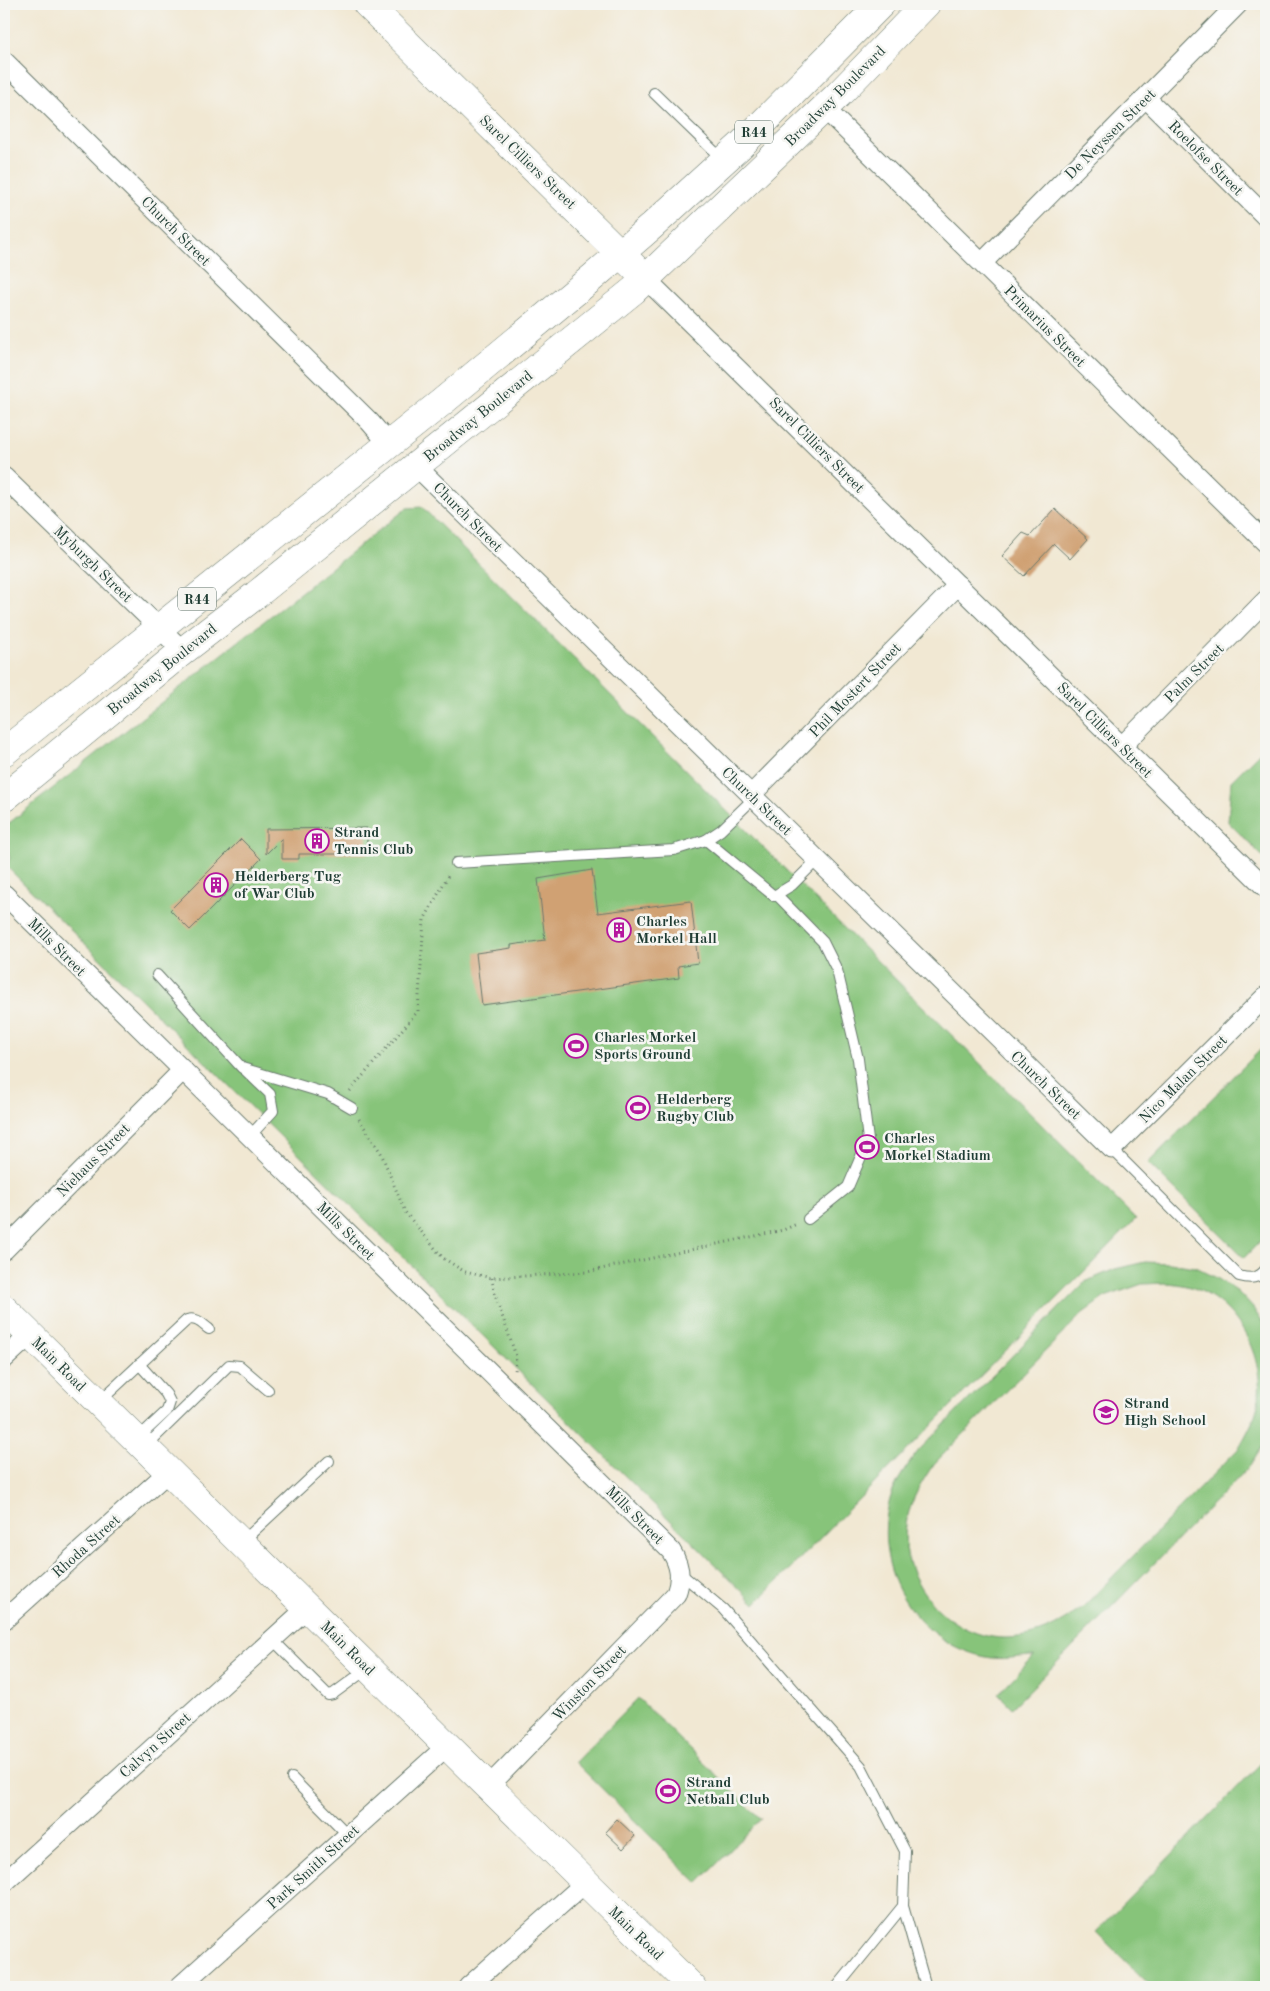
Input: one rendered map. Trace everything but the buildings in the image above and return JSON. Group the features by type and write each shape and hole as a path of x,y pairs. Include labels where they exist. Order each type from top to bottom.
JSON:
{"main road":[{"name":"Sarel Cilliers Street","path":"367,4 646,279"},
{"name":"R44","path":"4,752 389,444 621,253 723,161 881,4"},
{"name":"Broadway Boulevard","path":"4,798 183,651 551,358 646,279 824,108 926,4"},
{"name":"Main Road","path":"4,1309 692,1987"}],"street":[{"name":"De Neyssen Street","path":"982,264 1238,4"},
{"name":"Church Street","path":"4,61 369,421 389,444"},
{"name":"Roelofse Street","path":"1146,98 1266,217"},
{"name":"Primarius Street","path":"824,108 1266,543"},
{"name":"Sarel Cilliers Street","path":"646,279 1266,888"},
{"name":"Church Street","path":"416,466 1105,1142"},
{"name":"Myburgh Street","path":"4,477 183,651"},
{"name":"Phil Mostert Street","path":"752,796 958,585"},
{"name":"Palm Street","path":"1122,746 1266,600"},
{"name":"Mills Street","path":"4,894 671,1551 678,1561 680,1573"},
{"name":"Nico Malan Street","path":"1105,1142 1266,996"},
{"name":"Niehaus Street","path":"4,1250 183,1070"},
{"path":"4,1358 30,1335"},
{"name":"Rhoda Street","path":"4,1620 168,1472"},
{"name":"Winston Street","path":"488,1787 676,1594 680,1584 680,1573"},
{"name":"Calvyn Street","path":"4,1883 307,1608"},
{"name":"Park Smith Street","path":"179,1987 447,1746"},
{"path":"468,1987 585,1883"}],"lane":[{"path":"654,93 723,161"},
{"path":"456,863 674,850 706,840 721,830 752,796"},
{"path":"706,840 771,895 777,895 792,885 817,860"},
{"path":"777,895 823,942 837,970 858,1059 868,1140 848,1188 808,1219"},
{"path":"157,974 242,1068 270,1094 273,1111 250,1136"},
{"path":"242,1068 328,1094 352,1108"},
{"path":"1105,1142 1239,1276 1257,1278 1266,1270"},
{"path":"98,1402 187,1320 194,1319 200,1321 209,1329"},
{"path":"139,1364 166,1394 170,1402 167,1411 140,1444"},
{"path":"140,1444 229,1365 240,1366 268,1390"},
{"path":"240,1543 328,1461"},
{"path":"680,1573 723,1609 861,1766 905,1851 903,1906 926,1987"},
{"path":"272,1640 328,1695 333,1694 368,1669"},
{"path":"292,1778 348,1835"},
{"path":"837,1987 903,1906"}],"path":[{"path":"456,863 424,920 418,1011 347,1094 352,1108 381,1153 405,1212 443,1258 465,1272 492,1278 587,1272 783,1230 808,1219"},
{"path":"492,1278 494,1292 516,1356 515,1376 505,1388"}],"green space":[{"name":"Charles Morkel Sports Ground","path":"422,507 1136,1219 755,1604 6,866 10,858 4,843 4,827 407,508"},
{"path":"1266,746 1266,860 1228,822 1231,781"},
{"path":"1266,1044 1266,1235 1244,1258 1148,1163"},
{"path":"1145,1262 1195,1267 1217,1278 1238,1292 1253,1308 1266,1328 1266,1441 1250,1466 1012,1708 998,1694 1034,1656 992,1658 965,1651 942,1639 921,1622 905,1601 894,1578 887,1553 886,1526 890,1499 899,1479 919,1450 1085,1282 1115,1269","holes":["1172,1283 1196,1289 1213,1298 1228,1311 1241,1327 1251,1345 1257,1365 1259,1384 1257,1410 1247,1433 1238,1449 1081,1609 1054,1626 1025,1636 1004,1638 983,1635 963,1627 945,1615 929,1600 917,1581 909,1561 905,1540 907,1519 918,1490 934,1464 1083,1313 1105,1297 1142,1284"]},
{"name":"Strand Netball Club","path":"638,1698 761,1819 698,1883 575,1762"},
{"path":"1266,1758 1266,1985 1264,1987 1152,1987 1096,1932"}],"place":[{"name":"Strand Tennis Club","path":"317,841"},
{"name":"Helderberg Tug of War Club","path":"216,885"},
{"name":"Charles Morkel Hall","path":"619,930"},
{"name":"Charles Morkel Sports Ground","path":"576,1046"},
{"name":"Helderberg Rugby Club","path":"638,1108"},
{"name":"Charles Morkel Stadium","path":"867,1147"},
{"name":"Strand High School","path":"1106,1412"},
{"name":"Strand Netball Club","path":"668,1791"}]}
